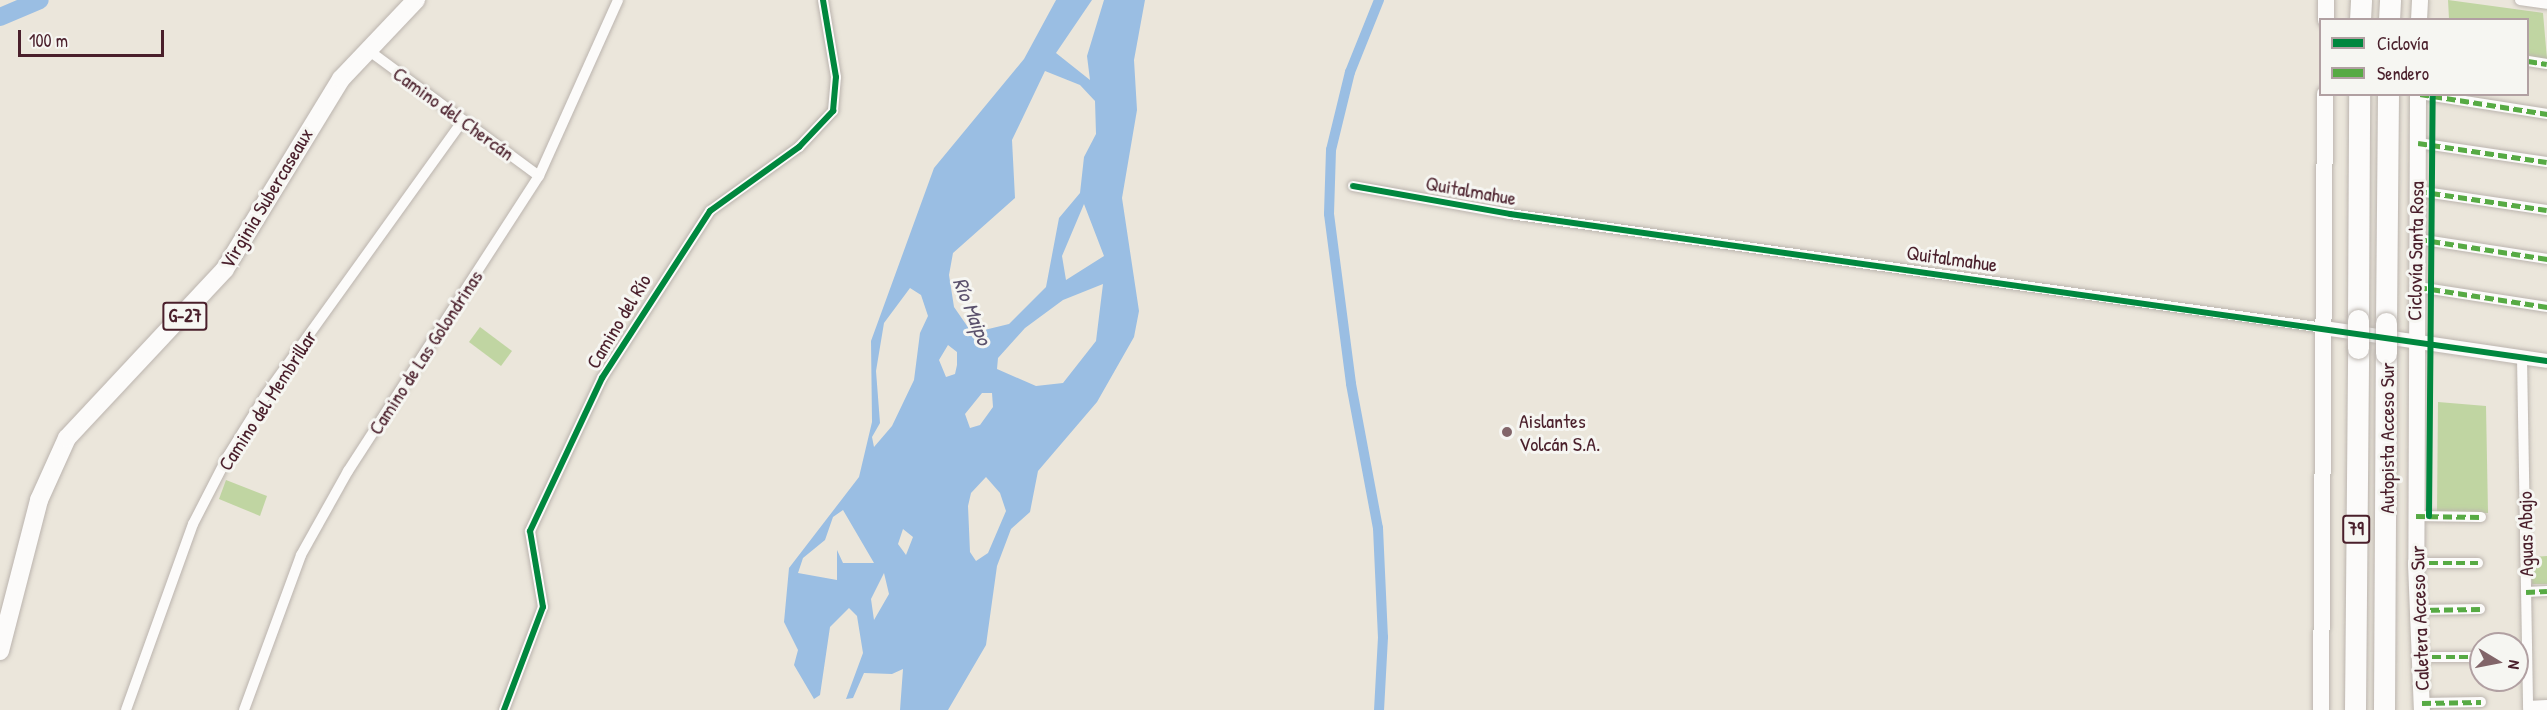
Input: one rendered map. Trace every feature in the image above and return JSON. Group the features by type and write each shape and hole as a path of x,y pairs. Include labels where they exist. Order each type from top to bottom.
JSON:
{"highway":[{"path":"2360,18 2361,0"},
{"path":"2389,18 2390,0"},
{"name":"Autopista Acceso Sur","path":"2355,710 2359,96"},
{"name":"Autopista Acceso Sur","path":"2384,710 2388,96"}],"main road":[{"name":"Virginia Subercaseaux","path":"0,651 39,500 68,438 225,269 308,126 368,50 417,0"},
{"path":"2326,0 2326,18"},
{"path":"2419,18 2420,0"},
{"path":"2321,710 2325,96"},
{"name":"Caletera Acceso Sur","path":"2419,96 2416,563 2422,706"}],"street":[{"name":"Camino de Las Golondrinas","path":"244,710 301,555 348,471 540,176 618,0"},
{"name":"Camino del Río","path":"504,710 543,607 530,531 602,378 710,212 799,147 833,111 836,77 823,0"},
{"path":"2520,0 2547,4"},
{"name":"Camino del Chercán","path":"368,50 540,176"},
{"path":"2529,61 2547,64"},
{"path":"2432,96 2547,114"},
{"name":"Camino del Membrillar","path":"126,710 193,524 228,456 267,393 463,120"},
{"path":"2418,143 2547,162"},
{"name":"Quitalmahue","path":"1353,186 1510,214 2325,328 2547,362"},
{"path":"2418,191 2547,210"},
{"path":"2418,239 2547,259"},
{"path":"2418,287 2547,307"},
{"name":"Aguas Abajo","path":"2522,358 2528,708"},
{"path":"2416,516 2481,517"},
{"path":"2416,563 2478,563"},
{"path":"2526,592 2547,591"},
{"path":"2417,610 2480,609"},
{"path":"2420,657 2469,657"},
{"path":"2422,706 2481,702"},
{"path":"2528,708 2547,705"}],"green space":[{"path":"2448,0 2543,13 2547,59 2529,56 2529,18 2449,18"},
{"path":"480,327 512,351 501,366 469,342"},
{"path":"2438,402 2486,406 2488,513 2437,513"},
{"path":"226,480 267,496 260,516 219,499"},
{"path":"2547,556 2547,584 2532,584 2531,557"}],"water":[{"path":"1056,0 1092,0 1056,53 1090,80 1087,56 1104,0 1145,0 1134,60 1137,110 1122,198 1139,311 1134,337 1097,402 1038,471 1030,512 1011,529 997,566 986,645 948,710 900,710 903,669 892,674 864,673 853,698 846,699 863,653 857,616 849,608 830,627 820,695 814,699 794,665 798,650 784,622 789,568 859,477 872,422 871,341 934,168 1024,59","holes":["1045,71 1080,85 1095,101 1096,134 1084,157 1080,193 1059,218 1046,287 1009,324 972,333 954,307 949,275 953,253 1015,198 1012,140","1084,204 1104,256 1066,280 1062,256","1103,284 1096,341 1063,383 1036,386 997,369 998,358 1025,328 1063,300","910,288 921,295 928,316 920,333 914,380 892,426 874,447 872,437 880,423 876,371 884,323","948,345 957,352 955,374 946,377 939,360","982,393 992,393 993,407 980,425 970,428 965,414","986,477 1000,493 1006,511 988,553 976,561 970,552 968,506 971,493","843,510 874,563 843,563 837,550 837,580 798,573 803,558 825,540 833,517","903,529 913,537 906,555 898,544","884,573 889,594 874,620 871,599"]}],"waterway":[{"path":"0,17 40,0"},
{"path":"1379,0 1350,72 1331,150 1329,214 1351,384 1378,528 1383,637 1379,710"}],"marked path":[{"path":"2529,61 2547,64"},
{"path":"2433,96 2547,114"},
{"path":"2418,143 2547,162"},
{"path":"2418,191 2547,210"},
{"path":"2418,239 2547,259"},
{"path":"2418,287 2547,307"},
{"path":"2416,516 2481,517"},
{"path":"2416,563 2478,563"},
{"path":"2526,592 2547,591"},
{"path":"2417,610 2480,609"},
{"path":"2419,657 2469,657"},
{"path":"2422,703 2481,702"}],"cycle path":[{"path":"504,710 543,607 530,531 602,378 710,211 799,147 833,111 836,77 823,0"},
{"name":"Ciclovía Santa Rosa","path":"2429,516 2433,96"},
{"path":"1353,186 1510,214 2547,361"}],"place":[{"name":"Aislantes Volcán S.A.","path":"1507,432"}],"water label":[{"name":"Río Maipo","path":"972,311"}]}
